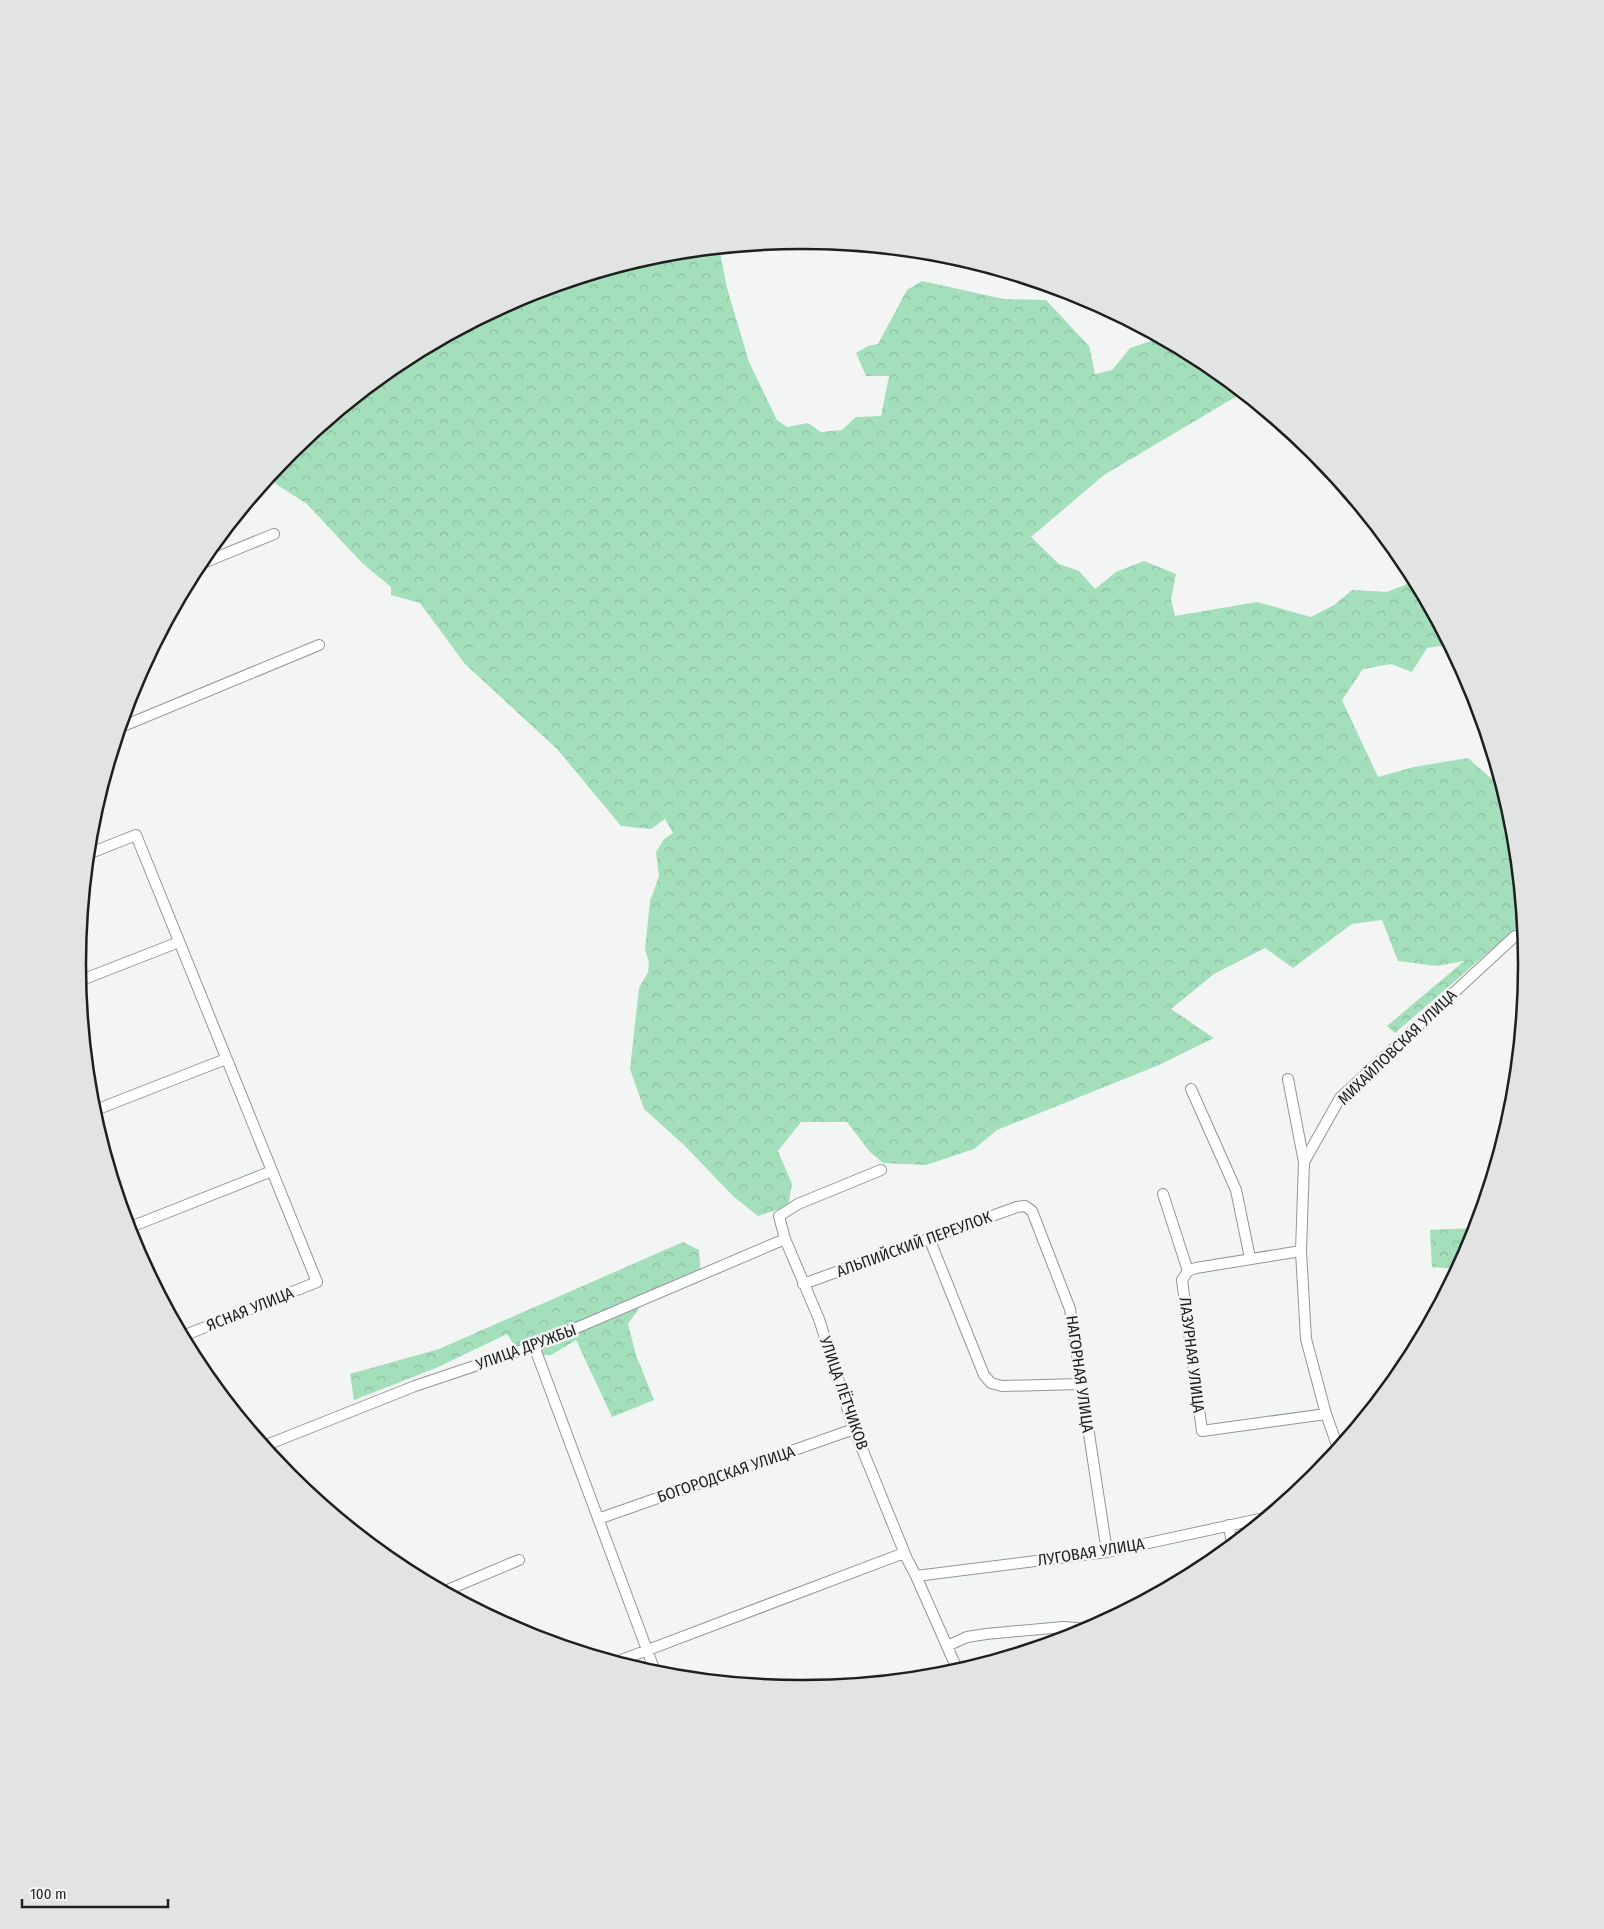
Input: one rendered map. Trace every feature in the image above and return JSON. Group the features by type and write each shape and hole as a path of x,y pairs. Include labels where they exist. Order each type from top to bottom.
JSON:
{"street":[{"path":"213,559 274,534"},
{"path":"128,724 319,645"},
{"path":"95,851 136,835 272,1171 136,1225"},
{"name":"МИХАЙЛОВСКАЯ УЛИЦА","path":"1336,1441 1326,1414 1306,1339 1301,1251 1304,1162 1340,1098 1517,936"},
{"path":"87,977 179,942"},
{"path":"101,1108 226,1059"},
{"path":"1288,1079 1304,1162"},
{"path":"1190,1089 1236,1190 1250,1258"},
{"name":"УЛИЦА ЛЁТЧИКОВ","path":"882,1170 798,1204 779,1216 785,1239 819,1319 854,1429 904,1553 955,1663"},
{"name":"ЯСНАЯ УЛИЦА","path":"189,1334 317,1282 272,1171"},
{"name":"ЛАЗУРНАЯ УЛИЦА","path":"1163,1194 1188,1271 1182,1280 1202,1431 1326,1414"},
{"name":"АЛЬПИЙСКИЙ ПЕРЕУЛОК","path":"803,1284 1017,1207 1025,1206"},
{"name":"НАГОРНАЯ УЛИЦА","path":"1025,1206 1032,1211 1070,1308 1080,1384 1107,1552"},
{"path":"929,1238 984,1375 991,1383 1002,1386 1080,1384"},
{"name":"УЛИЦА ДРУЖБЫ","path":"271,1443 415,1386 534,1346 785,1239"},
{"path":"1188,1271 1250,1258 1301,1251"},
{"path":"534,1346 652,1664"},
{"name":"БОГОРОДСКАЯ УЛИЦА","path":"598,1519 854,1429"},
{"name":"ЛУГОВАЯ УЛИЦА","path":"916,1576 1107,1552 1253,1520"},
{"path":"1229,1525 1231,1537"},
{"path":"625,1658 904,1553"},
{"path":"452,1588 519,1560"},
{"path":"947,1646 967,1637 986,1634 1063,1626 1072,1628"}],"green space":[{"path":"720,254 727,288 749,362 777,420 787,427 808,423 821,432 842,430 856,417 881,416 889,376 866,376 856,353 868,346 878,344 907,290 922,281 1004,299 1046,300 1089,346 1095,374 1112,370 1130,348 1152,341 1200,369 1237,396 1104,475 1031,537 1059,564 1079,571 1095,589 1116,572 1144,561 1176,574 1171,599 1175,616 1257,602 1311,617 1334,605 1352,590 1387,592 1408,584 1443,646 1427,648 1412,672 1391,664 1363,669 1342,700 1378,777 1414,767 1468,758 1493,780 1512,871 1516,928 1395,1033 1387,1026 1464,961 1437,966 1398,961 1382,920 1352,924 1293,968 1265,948 1214,974 1171,1009 1214,1038 1159,1065 997,1130 974,1149 926,1165 883,1163 870,1152 847,1122 801,1122 778,1151 792,1184 788,1206 758,1216 734,1197 684,1145 644,1109 630,1069 639,988 648,972 649,962 645,950 650,901 659,876 656,852 664,839 673,833 665,819 651,829 621,826 558,750 465,664 420,603 391,595 391,587 362,563 307,504 274,483 330,426 366,397 404,369 485,323 528,303 617,273 662,263"},
{"path":"1467,1228 1450,1268 1432,1267 1430,1230"},
{"path":"683,1242 699,1250 701,1278 640,1307 628,1324 636,1355 654,1400 612,1417 576,1340 551,1355 521,1355 507,1334 436,1368 354,1400 350,1374 439,1349"}]}
